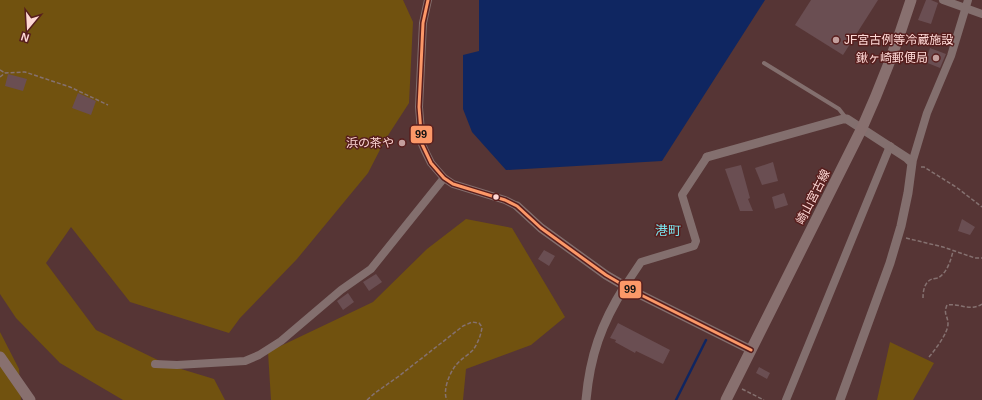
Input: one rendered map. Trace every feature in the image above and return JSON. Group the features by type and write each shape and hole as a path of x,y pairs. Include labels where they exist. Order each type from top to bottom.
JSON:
{"main road":[{"name":"崎山宮古線","path":"726,400 862,128 892,58 911,0"},
{"path":"0,357 30,400"}],"street":[{"path":"428,0 423,23 419,107 422,144 431,164 444,178 453,184 505,200 517,206 541,228 606,275 751,350"},
{"path":"943,0 982,14"},
{"path":"840,400 898,237 905,210 912,165 927,113 950,56 968,0"},
{"path":"586,400 591,362 601,330 607,316 641,262 694,246 696,241 682,196 707,156 847,119 907,158 912,165"},
{"path":"786,400 890,146"},
{"path":"155,364 177,365 245,361 259,355 281,341 341,290 370,269 444,178"}],"lane":[{"path":"764,63 839,109 847,119"}],"path":[{"path":"0,70 5,73 25,72 70,88 108,104"},
{"path":"0,77 5,73"},
{"path":"912,165 924,167 956,187 982,207"},
{"path":"898,237 918,240 975,258 982,258"},
{"path":"923,298 925,286 929,281 937,278 947,268 953,250"},
{"path":"929,357 937,348 947,328 948,324 944,311 947,305 957,304 973,308 982,304"},
{"path":"367,400 463,326 472,322 479,323 482,327 480,337 473,350 456,365 453,370 446,391 445,397 447,400"},
{"path":"740,388 764,400"}],"shaded area":[{"path":"0,0 403,0 413,22 409,103 385,140 368,173 297,259 240,318 229,333 130,302 71,227 46,263 96,330 168,365 214,379 225,400 123,400 60,363 16,318 0,294"},
{"path":"466,219 512,228 565,317 531,345 466,369 463,400 271,400 268,352 373,302 427,249"},
{"path":"0,332 19,369 21,400 0,400"},
{"path":"890,342 934,363 913,400 877,400"}],"water":[{"path":"479,0 765,0 662,161 506,170 472,132 463,109 463,55 479,51"}],"building":[{"name":"JF宮古例等冷蔵施設","path":"811,0 878,0 843,55 795,25"},
{"path":"926,0 931,0 938,3 931,24 918,20"},
{"path":"930,48 946,54 940,68 925,62"},
{"path":"8,74 27,79 23,91 5,86"},
{"path":"78,93 96,101 91,115 72,108"},
{"path":"773,162 778,181 762,185 755,168"},
{"path":"741,165 750,198 748,199 753,211 740,211 725,169"},
{"path":"784,193 788,205 775,209 772,197"},
{"path":"962,219 975,227 970,235 958,231"},
{"path":"544,250 555,256 549,266 538,259"},
{"path":"376,274 382,282 369,291 363,282"},
{"path":"348,293 354,302 343,310 337,301"},
{"path":"618,323 670,350 663,364 636,351 635,353 615,342 616,340 610,338"},
{"path":"759,367 770,373 767,379 756,373"}],"waterway":[{"path":"676,400 706,340"}],"transit line":[{"name":"99","path":"428,0 423,23 419,107 422,144 431,163 444,178 453,184 505,200 517,206 541,228 606,275 635,292 751,350"}],"place":[{"name":"JF宮古例等冷蔵施設","path":"836,40"},
{"name":"鍬ヶ崎郵便局","path":"936,58"},
{"name":"浜の茶や","path":"402,143"}],"district":[{"name":"港町","path":"668,230"}]}
